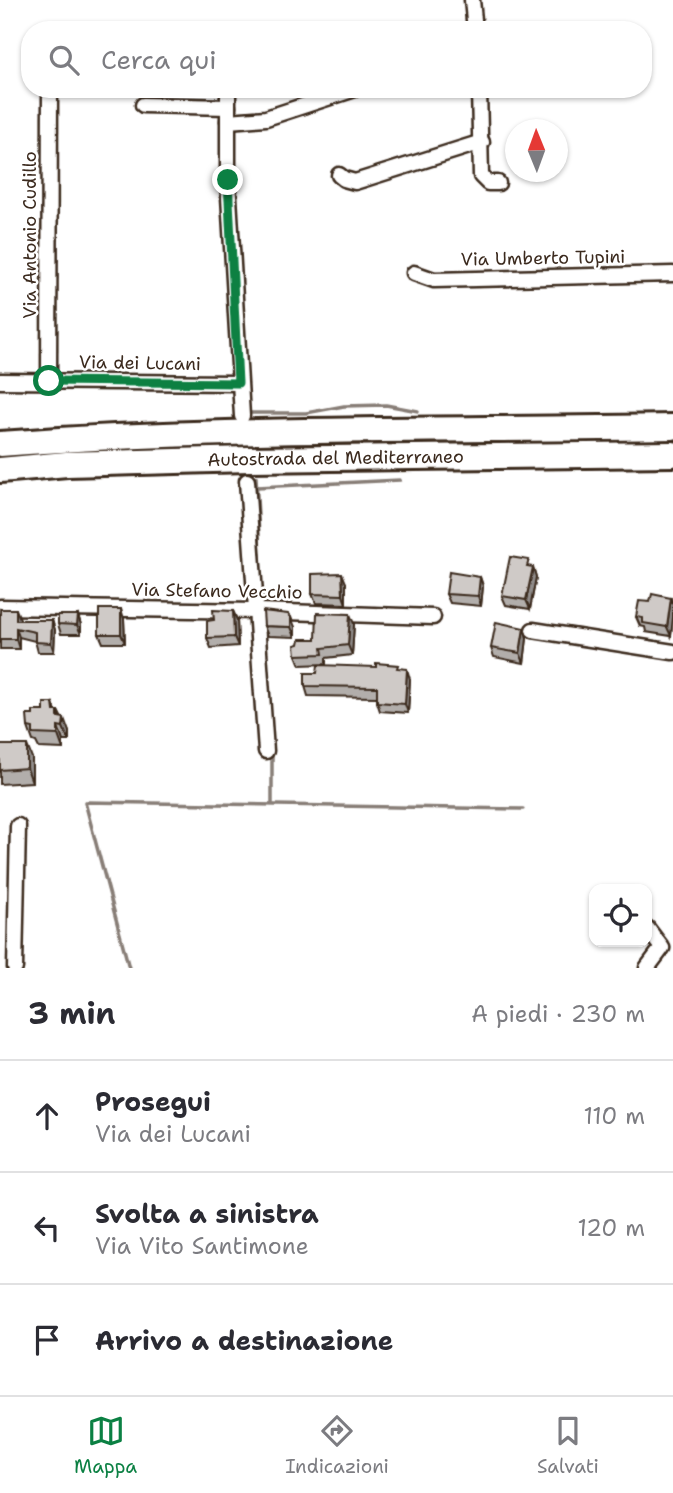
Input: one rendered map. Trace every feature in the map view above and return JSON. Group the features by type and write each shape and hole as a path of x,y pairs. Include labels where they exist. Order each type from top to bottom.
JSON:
{"highway":[{"name":"Autostrada del Mediterraneo","path":"0,444 247,433 673,427"},
{"name":"Autostrada del Mediterraneo","path":"0,470 67,464 249,459 673,454"}],"street":[{"path":"472,0 474,21"},
{"name":"Via Antonio Cudillo","path":"49,381 51,98"},
{"path":"228,98 228,180 242,416"},
{"path":"143,105 266,118 326,98"},
{"path":"480,98 481,176 488,183 498,183"},
{"path":"339,174 344,179 355,182 482,142"},
{"name":"Via Umberto Tupini","path":"414,273 434,280 673,274"},
{"name":"Via dei Lucani","path":"0,381 238,383"},
{"path":"247,481 267,751"},
{"name":"Via Stefano Vecchio","path":"0,607 433,617"},
{"path":"533,630 673,652"},
{"path":"15,968 18,826"},
{"path":"647,968 662,948 652,935"}],"building":[{"path":"510,557 529,560 527,566 533,567 526,600 502,596"},
{"path":"449,572 480,577 478,596 446,594"},
{"path":"342,573 343,595 312,594 312,574"},
{"path":"652,594 671,598 667,627 643,623 643,618 636,617 639,601 650,602"},
{"path":"0,609 16,609 16,620 52,620 51,643 35,642 35,632 16,628 16,639 0,639"},
{"path":"99,609 121,609 121,634 99,634"},
{"path":"213,610 233,611 234,637 207,638 207,621 214,620"},
{"path":"263,611 288,614 291,617 291,627 264,626"},
{"path":"317,613 350,614 348,645 322,648 323,654 296,655 295,645 299,644 300,639 316,639"},
{"path":"58,615 78,615 77,625 58,624"},
{"path":"496,622 524,628 520,653 491,648"},
{"path":"376,663 398,665 397,668 407,669 405,704 377,702 377,687 305,686 305,673 317,673 318,665 376,667"},
{"path":"44,703 53,703 58,717 64,718 63,727 58,726 58,735 33,734 33,728 28,727 27,715 33,715 33,711 44,711"},
{"path":"0,745 27,745 27,768 0,770"}],"waterway":[{"path":"248,413 306,413 344,406 386,405 418,411"},
{"path":"256,477 262,596"},
{"path":"257,487 400,480"},
{"path":"272,750 272,804"},
{"path":"129,968 85,802 523,809"}],"route":[{"path":"49,381 238,383 228,180"}]}
